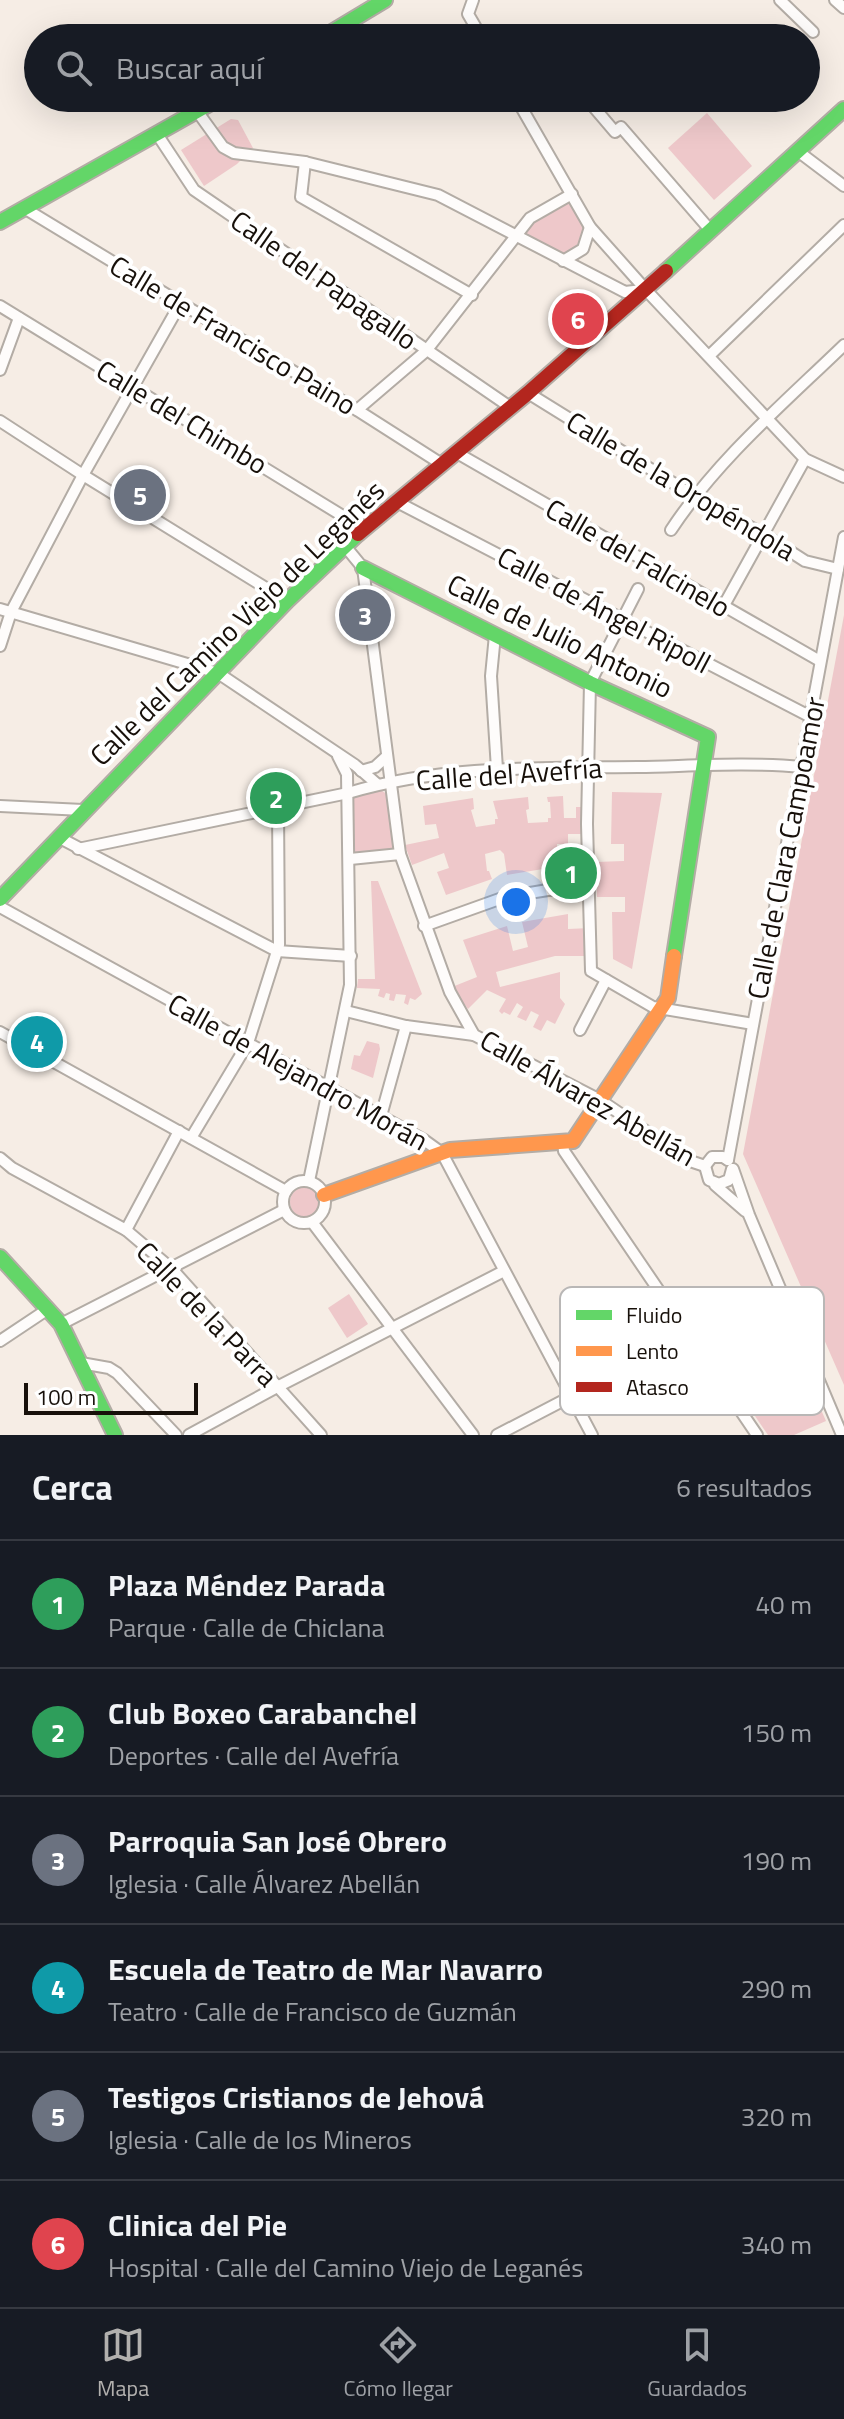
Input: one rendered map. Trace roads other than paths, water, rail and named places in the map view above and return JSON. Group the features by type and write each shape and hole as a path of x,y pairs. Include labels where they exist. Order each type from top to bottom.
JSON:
{"street":[{"path":"345,24 385,0"},
{"path":"473,0 468,14 474,24"},
{"path":"780,0 805,24"},
{"path":"835,0 844,8"},
{"name":"Calle del Camino Viejo de Leganés","path":"0,899 287,601 345,546 646,290 844,109"},
{"path":"0,222 195,112"},
{"path":"198,112 223,147 234,153 305,162 438,195 625,292 646,290"},
{"path":"524,112 590,227 805,459 844,477"},
{"path":"593,112 615,132 621,127 711,231"},
{"name":"Calle del Papagallo","path":"157,134 194,190 510,407"},
{"path":"799,152 844,186"},
{"path":"305,162 301,197 472,295"},
{"path":"357,410 426,351 530,218 572,194"},
{"name":"Calle de Francisco Paino","path":"24,208 440,463"},
{"path":"709,356 844,225"},
{"path":"563,261 583,249 590,227"},
{"path":"0,646 5,611 180,304"},
{"name":"Calle del Chimbo","path":"0,306 364,529"},
{"path":"0,370 19,318"},
{"path":"671,530 694,496 767,419 844,345"},
{"name":"Calle de la Oropéndola","path":"528,393 805,561 838,569"},
{"path":"0,421 287,601"},
{"name":"Calle del Falcinelo","path":"457,453 820,661"},
{"path":"723,607 805,459"},
{"name":"Calle de Ángel Ripoll","path":"397,502 811,717"},
{"name":"Calle de Clara Campoamor","path":"780,1287 730,1164 753,1024 844,537"},
{"path":"345,546 363,568"},
{"name":"Calle de Julio Antonio","path":"363,568 590,683 708,737 705,766"},
{"name":"Calle Álvarez Abellán","path":"363,568 386,757 383,784 400,854 424,926 450,992 474,1035 600,1100 690,1161 705,1166"},
{"path":"638,589 590,683 587,768 591,971 653,1007 753,1024"},
{"path":"5,611 218,673 383,784"},
{"path":"495,635 491,676 497,769"},
{"path":"309,1181 346,1011 351,956 347,774 338,756"},
{"path":"361,771 375,767 386,757"},
{"path":"324,1195 450,1150 573,1141 668,998 705,766"},
{"name":"Calle del Avefría","path":"78,849 383,784 497,769 802,767"},
{"path":"0,806 83,810"},
{"path":"191,1138 248,1043 277,951 278,808"},
{"path":"58,837 277,951 351,956"},
{"path":"350,859 400,854"},
{"path":"424,926 505,897 548,890 589,889"},
{"name":"Calle de Alejandro Morán","path":"0,907 381,1116 442,1153 560,1375"},
{"path":"580,1030 606,980"},
{"path":"346,1011 406,1026 474,1035"},
{"path":"381,1116 406,1026"},
{"path":"0,1032 286,1191"},
{"path":"126,1230 179,1131"},
{"path":"563,1142 564,1151 656,1287"},
{"path":"712,1157 723,1157 730,1164 729,1180 724,1183 713,1183 706,1176 705,1166 712,1157"},
{"name":"Calle de la Parra","path":"0,1158 12,1168 126,1230 172,1269 321,1435"},
{"path":"309,1181 318,1186 324,1195 323,1213 312,1222 295,1222 284,1210 286,1191 294,1183 309,1181"},
{"name":"Calle de Clara Campoamor","path":"713,1183 749,1215"},
{"path":"61,1324 284,1210"},
{"path":"312,1222 473,1435"},
{"path":"0,1257 61,1324 115,1435"},
{"path":"189,1435 504,1271"},
{"path":"0,1341 48,1309"},
{"path":"81,1363 109,1368 117,1373 176,1435"},
{"name":"Calle de Clara Campoamor","path":"824,1392 842,1435"},
{"path":"497,1435 560,1401"},
{"name":"Calle de Alejandro Morán","path":"582,1415 592,1435"},
{"path":"744,1415 757,1435"}],"place":[{"name":"Clinica del Pie","path":"578,319"},
{"name":"Testigos Cristianos de Jehová","path":"140,495"},
{"name":"Parroquia San José Obrero","path":"365,615"},
{"name":"Club Boxeo Carabanchel","path":"276,798"},
{"name":"Plaza Méndez Parada","path":"571,873"},
{"name":"Escuela de Teatro de Mar Navarro","path":"37,1042"}]}
